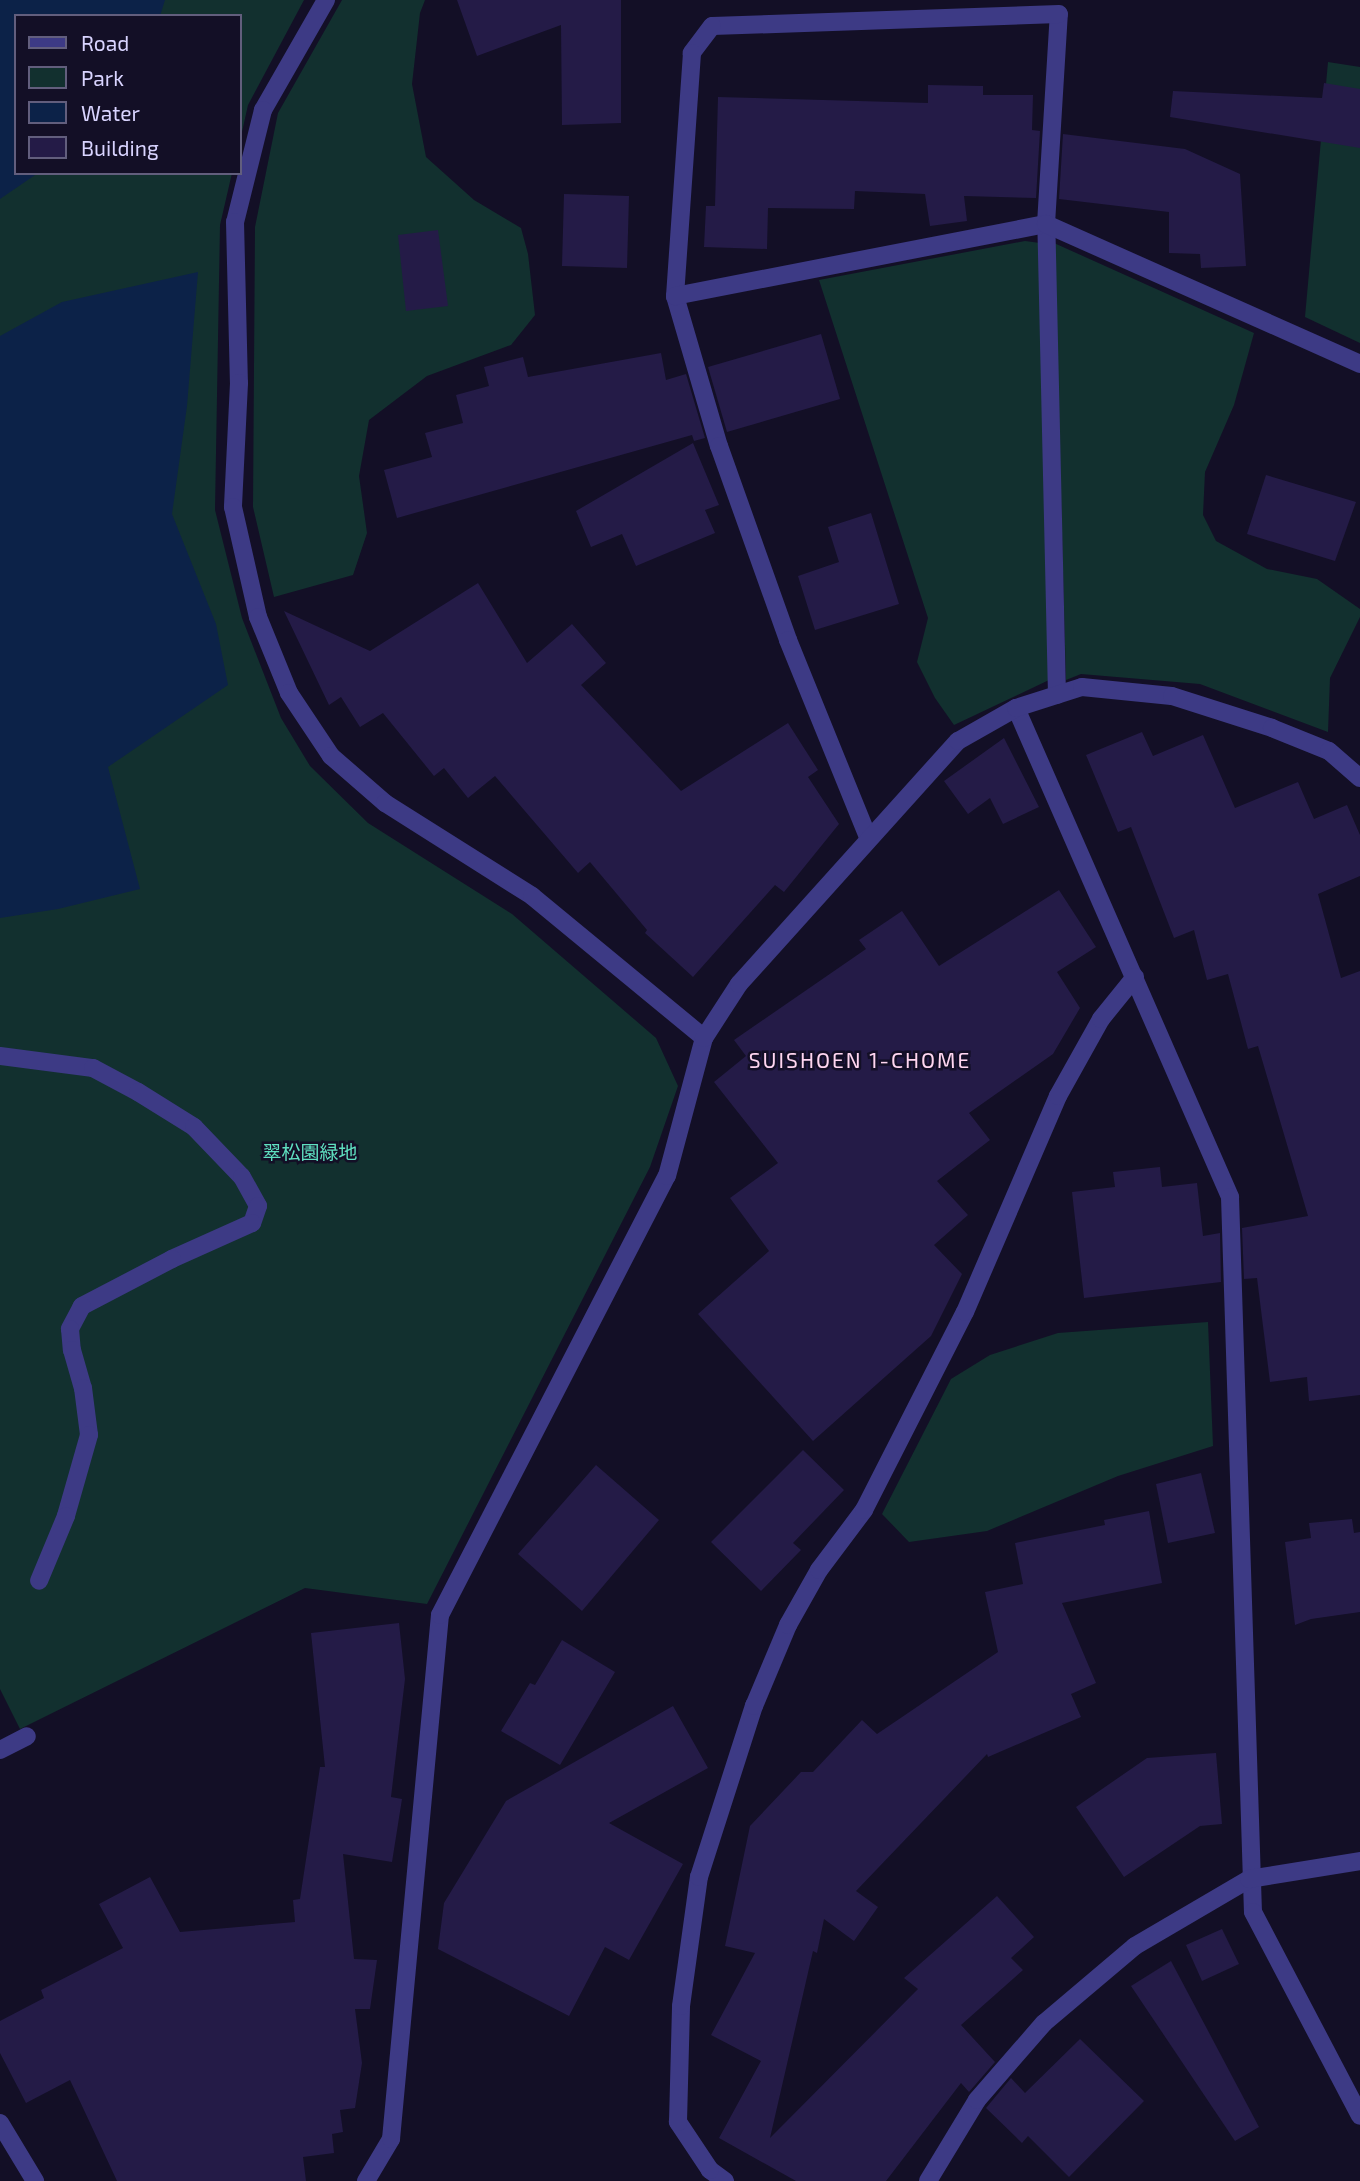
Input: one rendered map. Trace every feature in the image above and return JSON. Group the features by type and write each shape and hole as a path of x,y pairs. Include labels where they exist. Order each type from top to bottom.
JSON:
{"street":[{"path":"326,0 263,110 235,222 239,383 233,507 258,617 289,693 331,756 385,803 532,896 704,1038"},
{"path":"868,838 788,640 719,446 675,296 692,53 712,26 1059,14 1046,224 1057,695"},
{"path":"675,296 1046,224 1360,365"},
{"path":"366,2181 391,2139 440,1615 667,1176 704,1038 739,984 958,741 1016,708 1082,687 1172,696 1272,728 1329,751 1360,778"},
{"path":"1016,708 1230,1197 1249,1879 1253,1912 1360,2116"},
{"path":"725,2181 710,2170 678,2122 681,2006 699,1877 754,1706 788,1625 819,1570 864,1510 965,1312 1058,1096 1101,1019 1135,977"},
{"path":"0,1056 93,1068 138,1092 194,1127 242,1177 258,1206 252,1223 172,1259 82,1306 71,1329 89,1434 70,1504 39,1581"},
{"path":"0,1750 27,1736"},
{"path":"928,2181 977,2100 1044,2024 1135,1946 1249,1879 1360,1861"},
{"path":"0,2123 35,2181"}],"green space":[{"name":"翠松園緑地","path":"0,0 304,0 248,105 242,132 242,14 14,14 14,175 232,175 220,225 215,510 242,618 281,718 310,766 368,823 512,914 656,1038 678,1086 650,1167 427,1604 305,1588 20,1729 0,1689"},
{"path":"342,0 425,0 420,13 412,84 426,157 474,200 521,228 528,254 535,315 511,345 427,376 369,420 359,476 367,533 353,575 274,597 253,507 255,227 278,113"},
{"path":"1328,62 1360,67 1360,343 1305,317"},
{"path":"1025,241 1040,243 1049,680 954,725 935,698 917,662 928,618 819,280"},
{"path":"1054,243 1254,333 1234,405 1205,472 1203,515 1216,541 1267,569 1317,579 1360,609 1360,617 1330,678 1328,732 1200,684 1081,674 1066,680"},
{"path":"1208,1322 1213,1446 1118,1476 987,1531 909,1542 882,1514 951,1379 990,1355 1058,1333"}],"water":[{"path":"0,0 165,0 161,14 14,14 14,175 35,175 0,199"},
{"path":"198,272 187,406 172,514 216,624 228,685 108,767 140,889 58,909 0,918 0,336 62,302"}],"building":[{"path":"457,0 621,0 621,123 562,125 561,25 477,56"},
{"path":"1324,83 1360,89 1360,148 1170,117 1173,91 1322,98"},
{"path":"928,85 983,86 983,95 1033,95 1032,130 1040,131 1036,198 964,196 967,221 930,226 925,194 855,191 854,209 768,208 767,249 704,247 706,206 715,206 718,97 928,103"},
{"path":"1063,134 1185,149 1240,174 1246,266 1201,268 1200,254 1169,253 1169,212 1059,199"},
{"path":"564,194 629,196 627,268 562,266"},
{"path":"438,230 448,306 406,311 398,235"},
{"path":"821,334 840,399 727,432 708,367"},
{"path":"661,353 666,380 686,374 705,438 694,441 692,435 397,518 384,470 432,457 425,433 463,423 456,395 489,386 484,367 523,357 528,377"},
{"path":"693,443 719,505 705,510 715,533 636,566 622,534 591,547 576,511"},
{"path":"1266,475 1356,502 1335,561 1247,534"},
{"path":"871,513 899,604 815,630 798,576 839,562 828,527"},
{"path":"478,583 527,663 572,624 606,663 581,685 681,791 788,723 818,770 808,777 839,824 784,892 775,885 693,977 645,933 647,930 590,862 578,873 495,776 468,798 444,768 434,776 383,713 360,727 341,697 329,705 284,611 370,651"},
{"path":"1142,732 1153,756 1203,735 1235,808 1298,782 1314,819 1347,805 1360,835 1360,876 1318,894 1341,978 1360,971 1360,1395 1309,1401 1307,1377 1270,1382 1257,1278 1244,1279 1242,1228 1308,1216 1258,1046 1248,1049 1228,974 1207,980 1194,930 1174,938 1131,827 1118,832 1086,755"},
{"path":"1004,738 1039,807 1003,824 990,798 968,814 944,781"},
{"path":"1059,890 1096,947 1057,972 1080,1008 1053,1054 969,1113 990,1140 937,1181 968,1215 934,1245 962,1274 931,1336 813,1441 698,1314 769,1251 730,1198 778,1163 714,1082 746,1056 734,1040 866,949 859,940 902,911 939,966"},
{"path":"1160,1167 1162,1187 1197,1183 1203,1236 1220,1233 1221,1282 1084,1298 1072,1192 1115,1187 1113,1172"},
{"path":"803,1450 844,1490 793,1543 801,1550 761,1591 711,1542"},
{"path":"596,1465 659,1520 582,1611 518,1554"},
{"path":"1201,1473 1215,1533 1168,1543 1156,1484"},
{"path":"1149,1511 1162,1583 1062,1603 1096,1683 1071,1694 1081,1717 988,1757 987,1754 856,1891 878,1907 854,1941 824,1919 817,1953 813,1951 770,2138 918,1989 904,1978 997,1896 1034,1937 1011,1958 1023,1970 961,2025 995,2062 969,2092 961,2083 886,2181 796,2181 719,2138 761,2061 711,2035 755,1953 725,1946 750,1826 801,1772 813,1772 862,1720 877,1734 998,1652 985,1592 1023,1584 1015,1543 1105,1525 1104,1520"},
{"path":"1352,1519 1354,1533 1360,1532 1360,1612 1311,1619 1295,1625 1285,1542 1311,1538 1309,1523"},
{"path":"399,1623 405,1679 391,1797 402,1799 392,1862 343,1854 354,1959 377,1960 370,2009 355,2009 362,2063 355,2108 340,2110 343,2132 332,2134 334,2153 303,2157 306,2181 117,2181 70,2080 26,2103 0,2053 0,2021 44,1998 41,1990 123,1948 99,1904 150,1877 180,1932 295,1922 293,1900 300,1899 320,1767 325,1767 311,1633"},
{"path":"562,1640 615,1672 560,1765 501,1731 530,1683 535,1685"},
{"path":"673,1706 708,1768 609,1823 683,1864 629,1960 605,1947 569,2016 438,1949 444,1903 506,1801"},
{"path":"1216,1753 1222,1824 1200,1826 1124,1877 1076,1807 1147,1758"},
{"path":"1222,1929 1239,1964 1202,1981 1186,1945"},
{"path":"1171,1961 1259,2127 1235,2141 1131,1986"},
{"path":"1080,2039 1144,2101 1069,2177 1028,2136 1022,2143 986,2108 1011,2078 1025,2093"}],"district":[{"name":"SUISHOEN 1-CHOME","path":"860,1060"}]}
